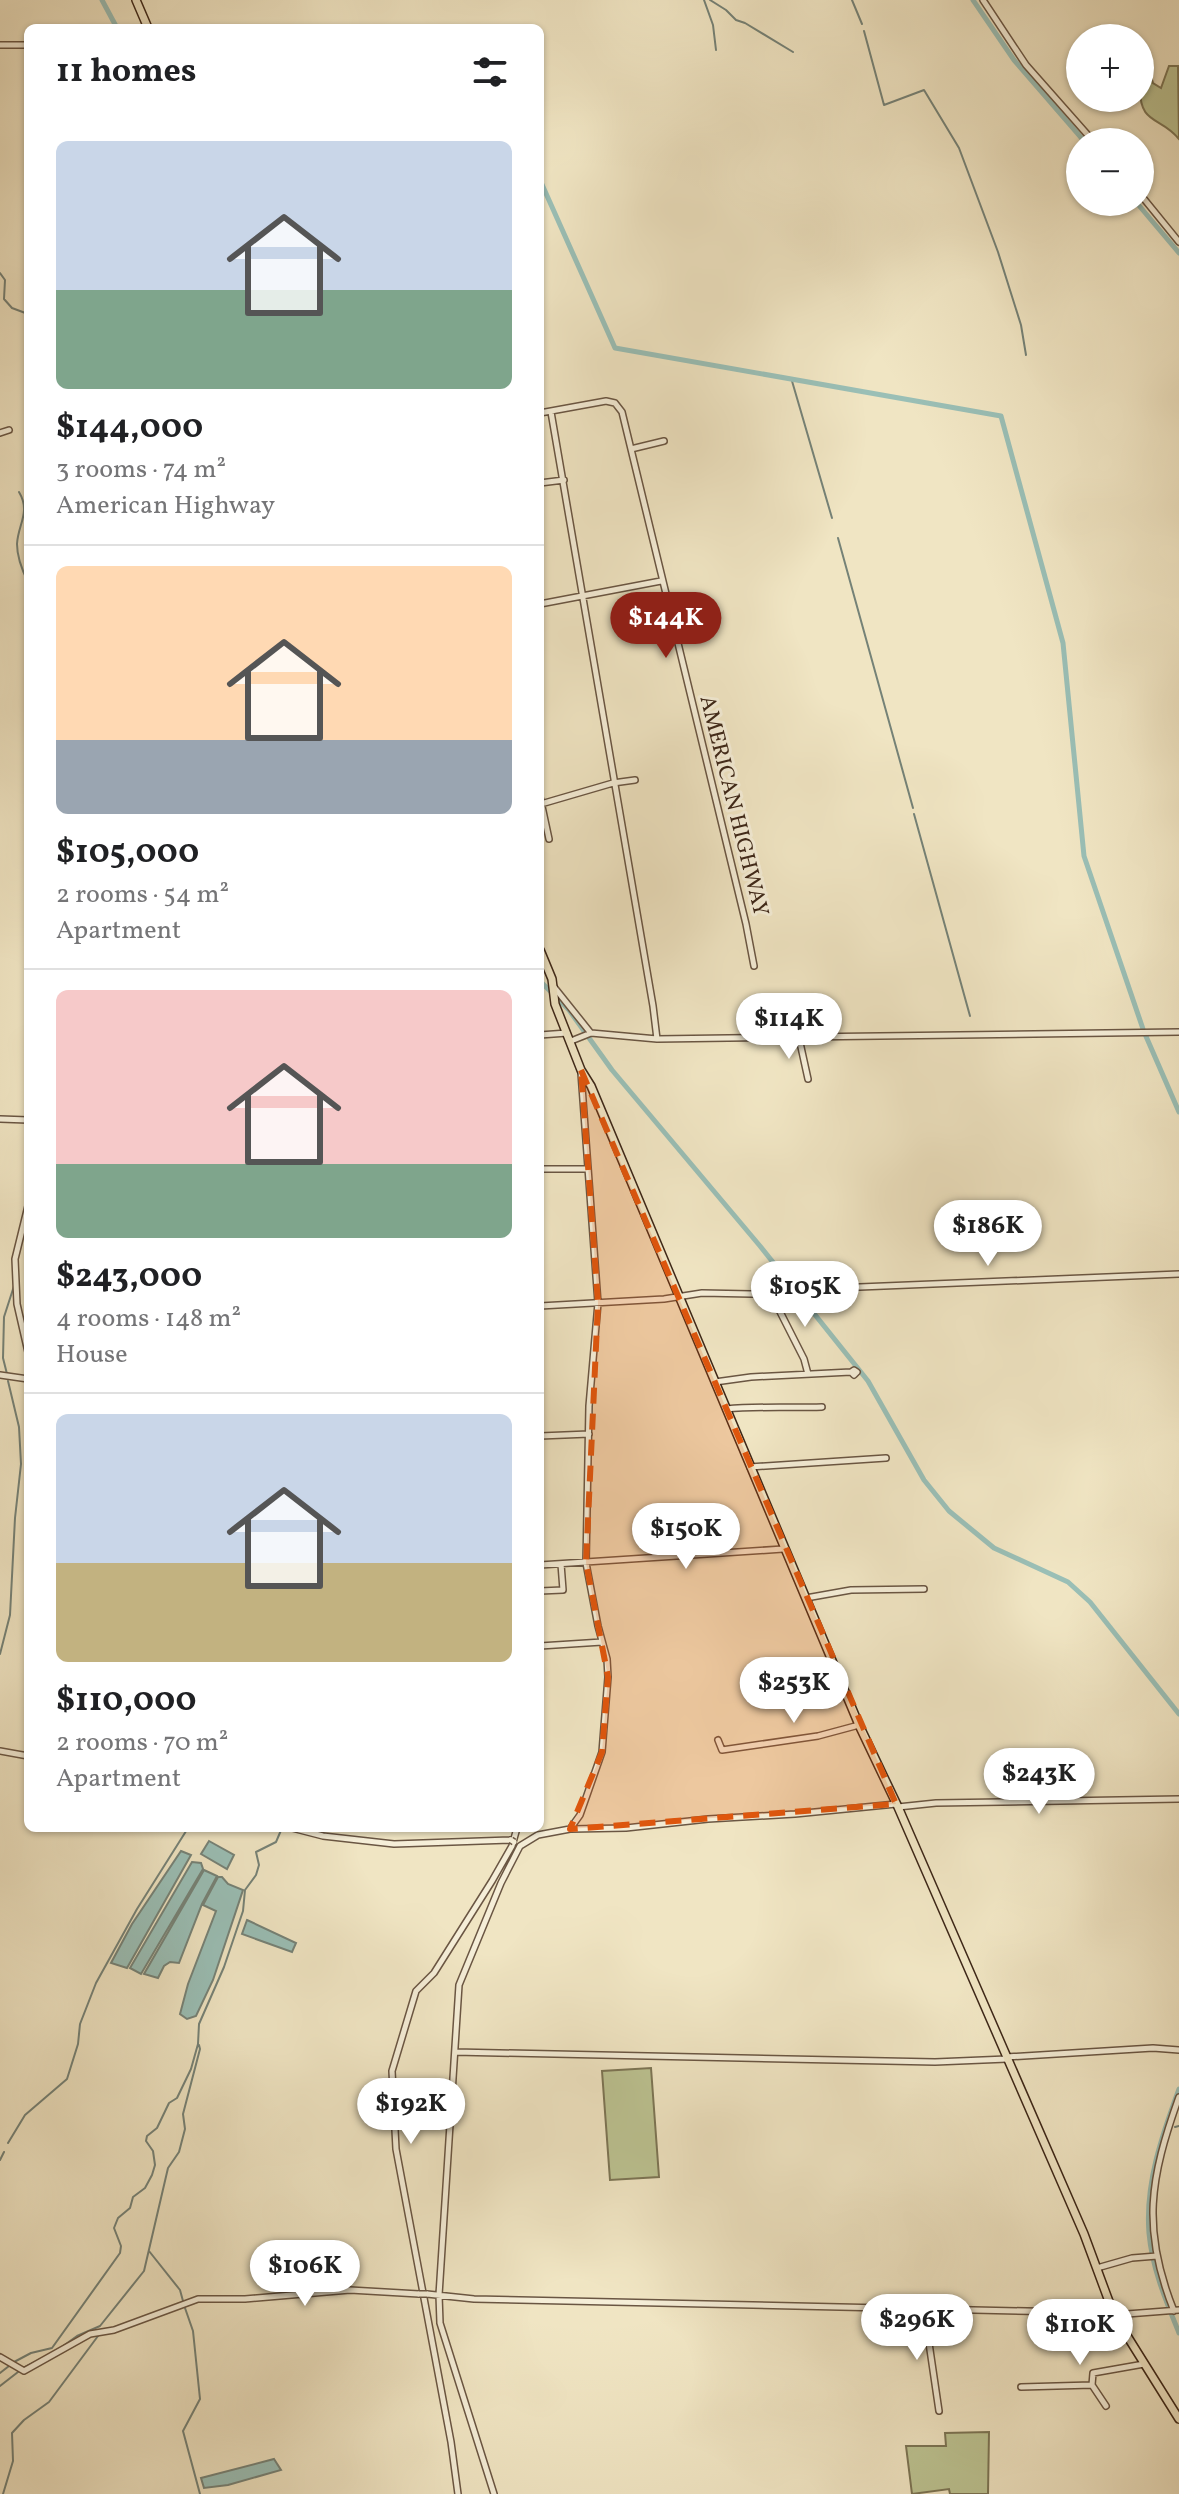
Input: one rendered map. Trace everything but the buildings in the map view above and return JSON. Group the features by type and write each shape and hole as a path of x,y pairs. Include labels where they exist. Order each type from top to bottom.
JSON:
{"main road":[{"path":"136,0 146,24"},
{"path":"544,961 554,990 555,1004 581,1070 591,1086 783,1549 1007,2058 1114,2314 1179,2419"}],"street":[{"path":"983,0 1026,65 1082,128"},
{"path":"0,45 24,45"},
{"path":"1154,211 1179,242"},
{"name":"AMERICAN HIGHWAY","path":"544,413 606,401 615,403 622,412 754,966"},
{"path":"551,412 657,1039"},
{"path":"0,433 9,430"},
{"path":"631,449 664,441"},
{"path":"544,482 564,480"},
{"path":"544,603 661,581"},
{"path":"544,800 635,780"},
{"path":"544,815 549,839"},
{"path":"554,990 590,1033"},
{"path":"544,1035 570,1037 590,1033 657,1039 1179,1032"},
{"path":"799,1038 808,1079"},
{"path":"570,1829 580,1815 602,1752 608,1677 586,1563 589,1434 598,1303 581,1070"},
{"path":"0,1119 24,1120"},
{"path":"544,1169 588,1169"},
{"path":"24,1222 15,1259 17,1304 24,1335"},
{"path":"544,1306 702,1293 798,1293 1179,1274"},
{"path":"771,1294 804,1359 808,1374"},
{"path":"714,1382 851,1372"},
{"path":"0,1375 24,1378"},
{"path":"725,1409 760,1405 782,1409 822,1407"},
{"path":"544,1436 589,1434"},
{"path":"749,1467 886,1458"},
{"path":"544,1565 783,1549"},
{"path":"544,1591 563,1590 561,1564"},
{"path":"805,1598 851,1590 924,1589"},
{"path":"544,1646 602,1642"},
{"path":"718,1740 722,1750 818,1736 859,1725"},
{"path":"0,1751 24,1755"},
{"path":"308,1832 394,1844 515,1843 570,1829 626,1828 936,1803 1179,1799"},
{"path":"458,2494 396,2149 392,2071 416,1991 434,1973 492,1881 512,1846 516,1832"},
{"path":"494,2494 440,2323 439,2295 459,1985 515,1843"},
{"path":"455,2052 935,2062 1138,2049 1179,2050"},
{"path":"0,2357 24,2371 90,2334 114,2330 198,2299 245,2299 350,2290 474,2299 1167,2313 1176,2310 1154,2256 1154,2182 1179,2097"},
{"path":"1097,2268 1132,2258 1154,2256"},
{"path":"924,2309 939,2411"},
{"path":"1106,2406 1092,2385 1093,2373 1144,2364"},
{"path":"1021,2387 1092,2385"}],"highlighted area":[{"path":"581,1070 896,1804 570,1829 602,1752 608,1677 586,1563 598,1303"}],"green space":[{"path":"1169,66 1178,66 1179,139 1145,112 1154,112 1154,84 1161,88"},
{"path":"651,2068 659,2177 610,2180 602,2071"},
{"path":"989,2432 988,2494 950,2494 949,2489 912,2494 906,2446 946,2446 945,2433"}],"water":[{"path":"209,1841 234,1855 227,1869 201,1854"},
{"path":"181,1851 191,1855 127,1968 111,1963 132,1924"},
{"path":"192,1862 201,1863 203,1869 141,1974 130,1968"},
{"path":"204,1870 217,1876 202,1904 179,1963 170,1962 164,1966 158,1978 144,1974"},
{"path":"218,1877 243,1890 213,1980 196,2016 187,2019 180,2014 188,1984 216,1911 203,1905"},
{"path":"247,1920 296,1943 292,1952 242,1934"},
{"path":"274,2459 281,2470 228,2485 204,2488 201,2478"}],"waterway":[{"path":"102,0 115,24"},
{"path":"704,0 713,25 716,50"},
{"path":"710,0 736,20 793,52"},
{"path":"852,0 862,24"},
{"path":"973,0 1014,60 1073,128"},
{"path":"864,31 884,105 924,90 959,148 998,252 1021,325 1026,355"},
{"path":"544,189 615,348 1001,416 1063,643 1084,856 1143,1029"},
{"path":"1148,216 1179,253"},
{"path":"0,273 5,280 4,299 12,308 24,312"},
{"path":"792,381 832,518"},
{"path":"19,492 24,506"},
{"path":"24,506 24,512"},
{"path":"24,512 17,549 24,572"},
{"path":"838,538 913,808"},
{"path":"914,814 970,1016"},
{"path":"544,985 569,1010 612,1070 760,1246 868,1381 924,1480 949,1511 994,1548 1068,1582 1090,1602 1179,1714"},
{"path":"1145,1034 1179,1112"},
{"path":"7,1374 3,1358 4,1317 14,1286"},
{"path":"0,1654 10,1615 21,1464 19,1427 8,1381"},
{"path":"8,2143 25,2115 67,2079 78,2044 80,2024 96,1983 137,1909 185,1832"},
{"path":"14,2362 31,2353 52,2348 120,2253 121,2246 114,2228 118,2218 130,2208 133,2197 145,2188 155,2165 147,2136 157,2128 169,2103 177,2098 191,2069 198,2044 199,2024 224,1967 243,1911 245,1890 259,1865 256,1852 276,1842 280,1832"},
{"path":"59,2349 77,2336 100,2326 144,2271 168,2168 179,2152 185,2129 183,2114 199,2045"},
{"path":"1179,2089 1156,2160 1148,2215 1156,2272 1179,2333"},
{"path":"1175,2127 1179,2126"},
{"path":"0,2160 4,2152"},
{"path":"149,2251 180,2290 183,2301"},
{"path":"185,2308 193,2331 200,2399 183,2431 200,2494"},
{"path":"3,2494 13,2461 12,2433 49,2402 98,2336"},
{"path":"23,2368 43,2358"},
{"path":"0,2373 9,2366"},
{"path":"0,2386 18,2372"}]}
